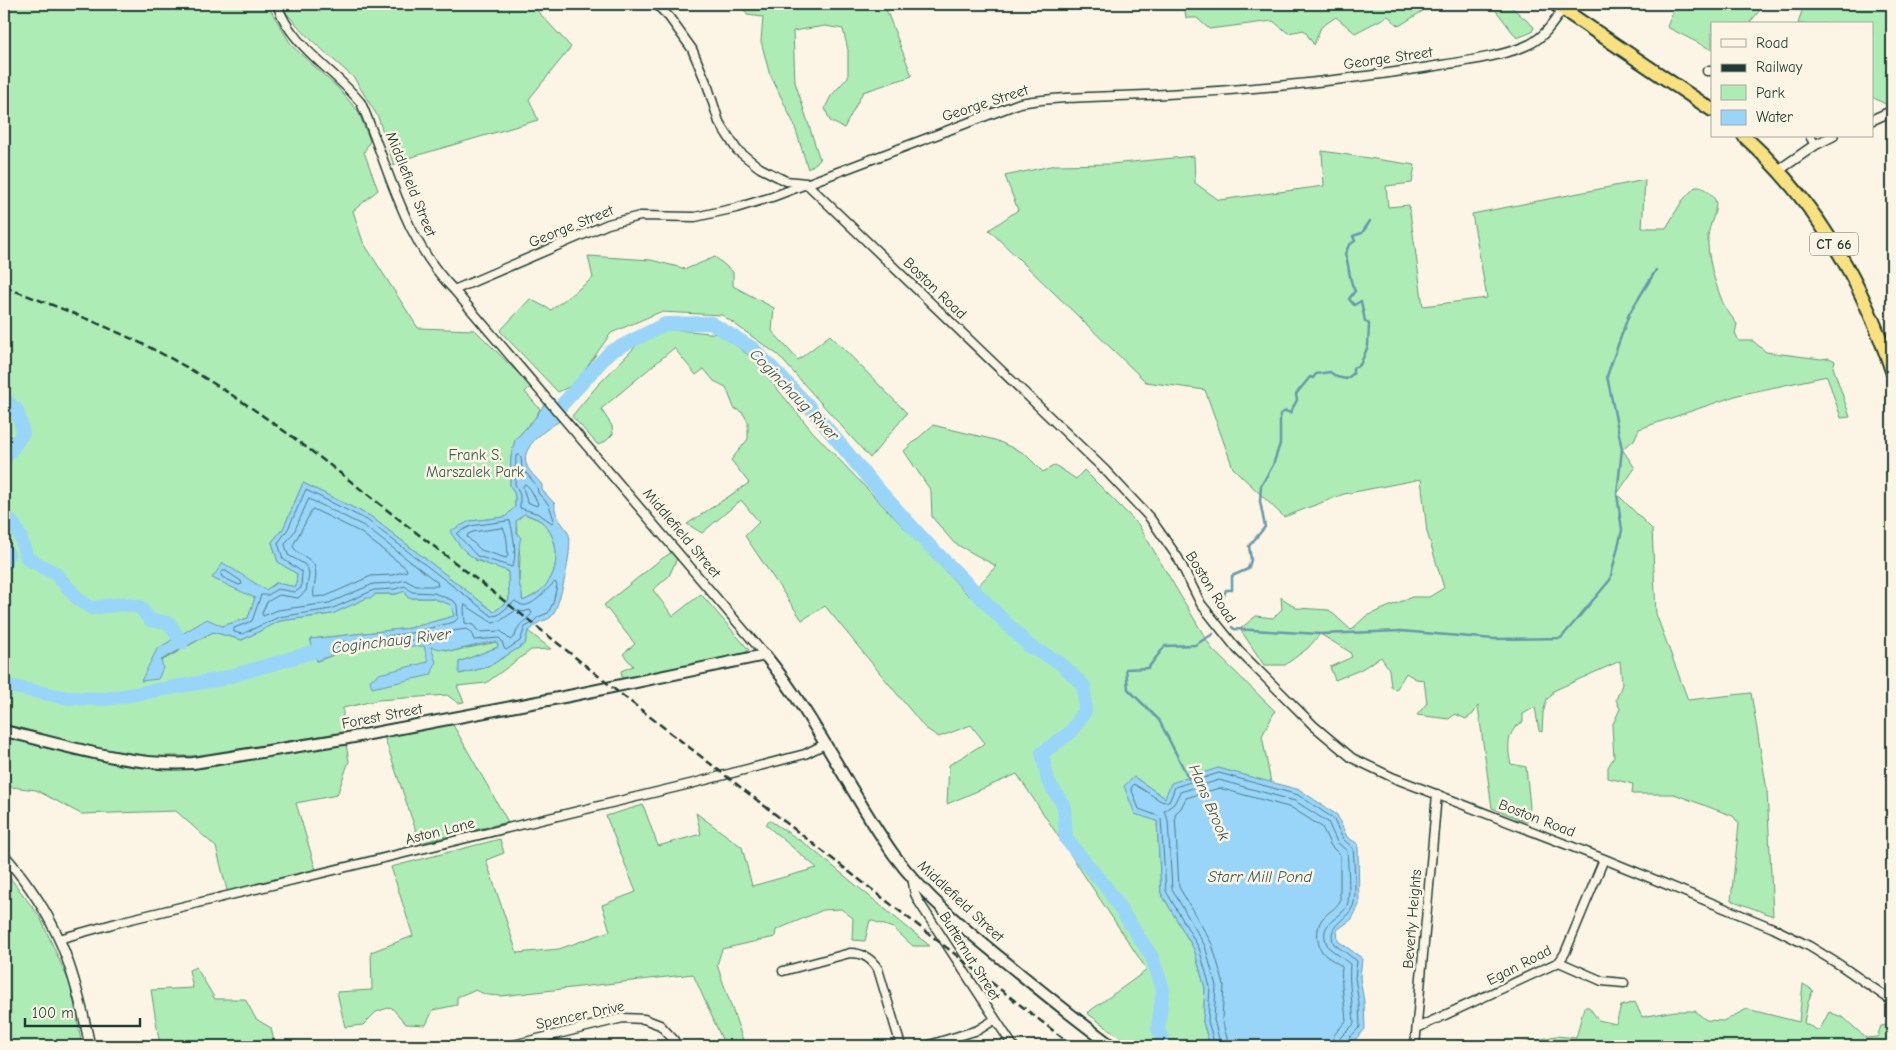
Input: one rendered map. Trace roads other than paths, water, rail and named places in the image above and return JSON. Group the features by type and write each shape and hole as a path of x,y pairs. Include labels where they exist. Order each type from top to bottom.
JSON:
{"highway":[{"path":"1559,7 1711,109"},
{"name":"CT 66","path":"1746,138 1779,170 1810,207 1851,273 1876,324 1892,371"}],"main road":[{"name":"Forest Street","path":"4,731 125,758 166,764 193,763 343,739 569,696 765,654"},
{"name":"Middlefield Street","path":"765,654 789,686 874,825 912,877 961,925 1112,1046"}],"street":[{"name":"Middlefield Street","path":"277,4 289,30 300,43 352,91 362,103 391,183 412,233 438,274 454,290 765,654"},
{"path":"656,4 669,17 692,49 708,87 719,122 737,150 760,168 786,181 806,183"},
{"name":"George Street","path":"454,290 608,224 640,216 694,217 736,208 1020,102 1053,98 1168,94 1288,84 1366,76 1446,64 1503,53 1529,44 1548,30 1559,7"},
{"path":"1874,119 1892,111"},
{"path":"1811,138 1815,145"},
{"path":"1779,170 1815,145 1829,138"},
{"name":"Boston Road","path":"806,183 1106,471 1150,518 1178,558 1201,604 1218,628 1236,649 1314,726 1352,758 1394,778 1604,859 1773,928 1840,965 1892,1001"},
{"name":"Aston Lane","path":"60,938 127,920 694,783 805,754 825,744"},
{"name":"Beverly Heights","path":"1415,1046 1436,794"},
{"path":"4,855 39,900 60,938 75,980 90,1046"},
{"name":"Egan Road","path":"1417,1028 1559,962 1565,953 1604,859"},
{"name":"Butternut Street","path":"912,877 915,894 919,902 994,1020 1013,1046"},
{"path":"783,971 850,953 860,953 872,960 878,968 902,1046"},
{"path":"1559,962 1602,981 1624,983"},
{"name":"Spencer Drive","path":"508,1046 623,1018 644,1019 660,1026 674,1040 676,1046"},
{"path":"926,1046 978,1030 994,1020"}],"water":[{"path":"545,403 560,421 535,439 525,459 528,469 542,485 542,490 555,504 557,516 569,535 570,542 565,577 555,611 550,618 538,623 528,631 525,644 488,667 459,674 459,662 498,647 497,642 453,651 431,647 436,662 431,675 372,688 370,680 379,674 428,662 424,646 352,648 317,661 310,639 410,628 454,616 451,605 432,598 408,598 405,591 396,594 375,594 372,598 367,598 332,614 280,621 242,640 213,632 161,660 163,668 158,679 141,681 157,649 207,619 222,626 248,618 255,598 212,578 223,563 266,590 276,583 296,587 297,574 278,562 272,542 284,527 303,483 370,516 494,612 509,600 508,571 481,562 468,554 450,531 470,521 505,517 515,507 515,495 510,485 511,457 515,440 535,418","holes":["524,514 541,521 550,532 554,541 556,559 555,568 547,584 536,594 523,601 518,573 521,538 517,533 516,521"]},
{"name":"Starr Mill Pond","path":"1218,768 1300,790 1337,815 1347,837 1358,844 1359,905 1352,919 1337,930 1338,941 1362,958 1360,978 1364,1002 1365,1029 1349,1046 1210,1046 1203,1022 1205,988 1194,949 1161,893 1157,821 1135,814 1124,786 1134,777 1165,798 1171,783"}],"waterway":[{"name":"Hans Brook","path":"1222,612 1222,600 1226,590 1232,590 1232,576 1248,569 1251,560 1249,546 1265,527 1260,501 1261,486 1273,465 1280,444 1280,414 1286,411 1290,413 1297,400 1296,394 1310,377 1313,378 1316,374 1330,372 1337,377 1346,379 1353,374 1353,368 1360,365 1368,346 1369,324 1365,321 1361,301 1354,305 1349,299 1355,291 1351,282 1345,254 1349,245 1355,241 1353,236 1362,233 1370,221"},
{"path":"1232,627 1234,629 1320,634 1401,631 1494,639 1561,638 1610,580 1622,530 1617,494 1622,449 1607,376 1629,314 1656,270"},
{"name":"Coginchaug River","path":"547,421 610,352 665,324 711,323 754,349 807,404 869,479 926,542 1029,646 1059,662 1084,686 1085,711 1071,732 1042,753 1048,781 1064,806 1066,839 1106,887 1152,957 1163,989 1158,1029 1166,1046"},
{"name":"Coginchaug River","path":"4,399 17,410 23,433 4,460"},
{"path":"4,516 17,529 27,558 56,574 79,600 91,608 122,604 140,607 150,620 169,623 182,643"},
{"path":"4,548 8,554 4,564"},
{"name":"Hans Brook","path":"1189,779 1159,720 1128,689 1126,669 1148,668 1165,646 1195,645 1213,634"},
{"name":"Coginchaug River","path":"4,685 68,698 106,699 221,679 330,647"}],"railway":[{"path":"4,287 81,316 131,338 203,377 256,411 332,466 613,688 1073,1046"}],"park label":[{"name":"Frank S. Marszalek Park","path":"475,464"}]}
